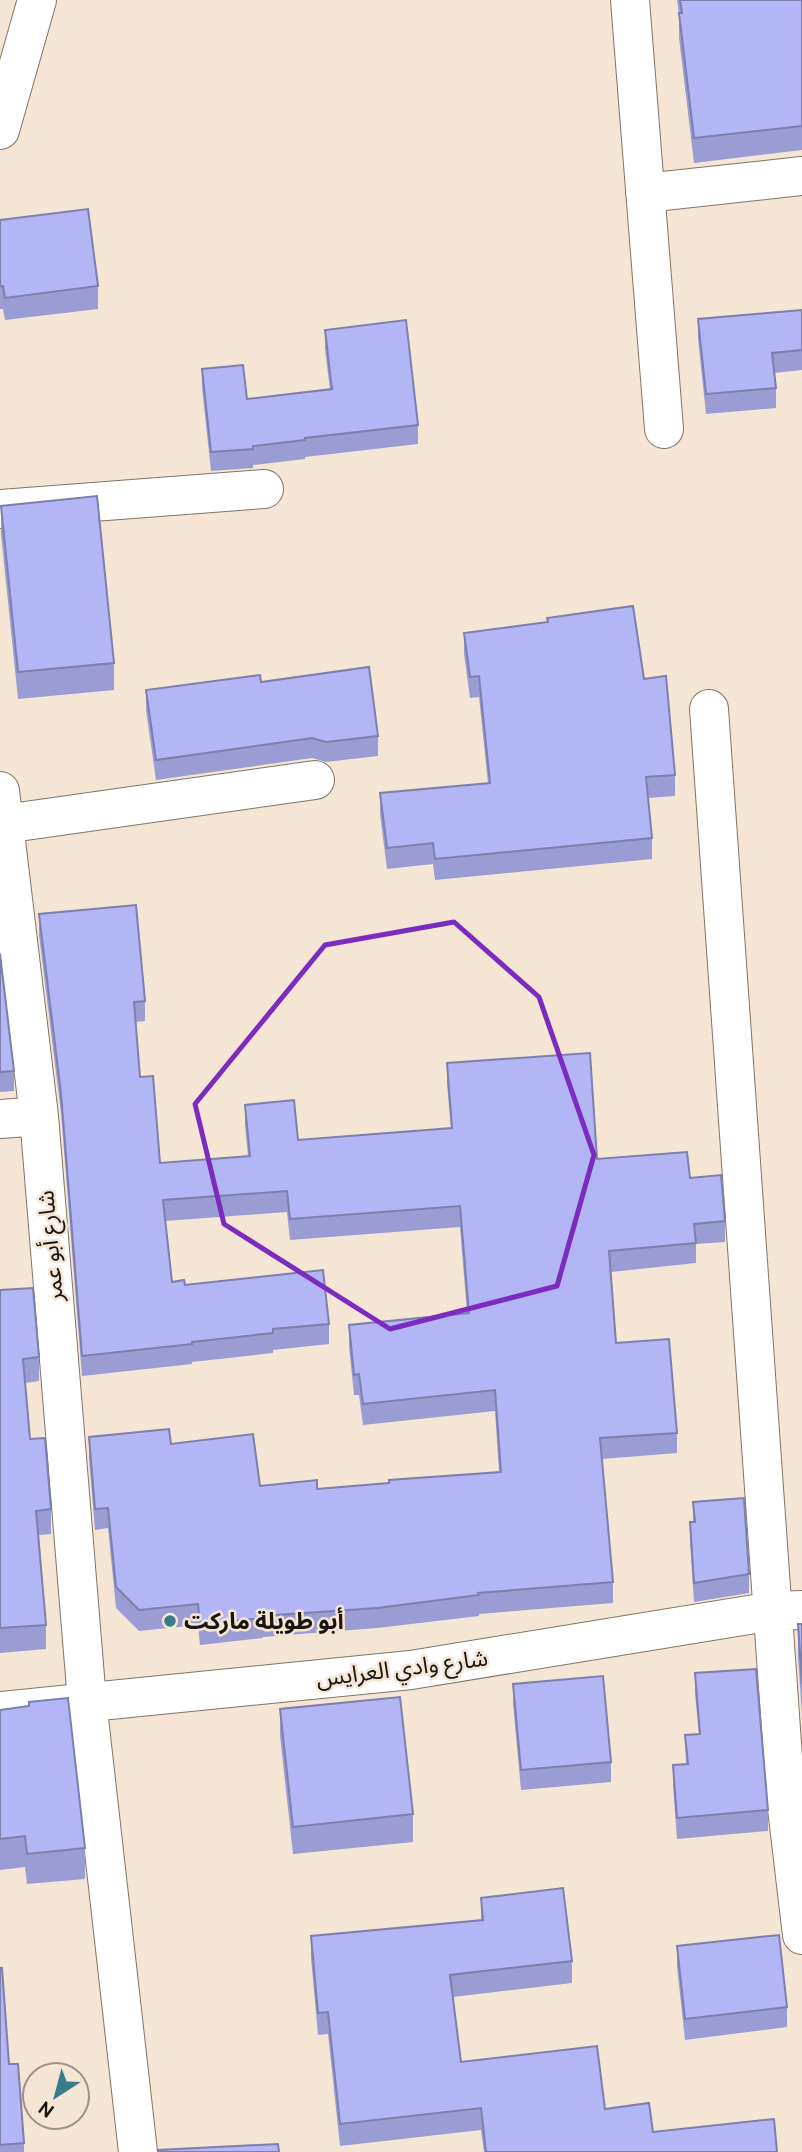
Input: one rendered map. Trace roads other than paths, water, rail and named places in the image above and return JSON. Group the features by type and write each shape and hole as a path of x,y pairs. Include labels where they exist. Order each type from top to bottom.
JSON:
{"street":[{"path":"0,130 37,0"},
{"path":"630,0 664,429"},
{"path":"645,193 802,176"},
{"path":"0,509 264,489"},
{"path":"709,709 787,1611 786,1800 802,1935"},
{"path":"2,808 315,780"},
{"name":"شارع أبو عمر","path":"2,808 39,1116 88,1702 138,2152"},
{"path":"0,1119 39,1116"},
{"name":"شارع وادي العرايس","path":"0,1711 411,1670 787,1611"}],"place":[{"name":"أبو طويلة ماركت","path":"170,1621"}]}
